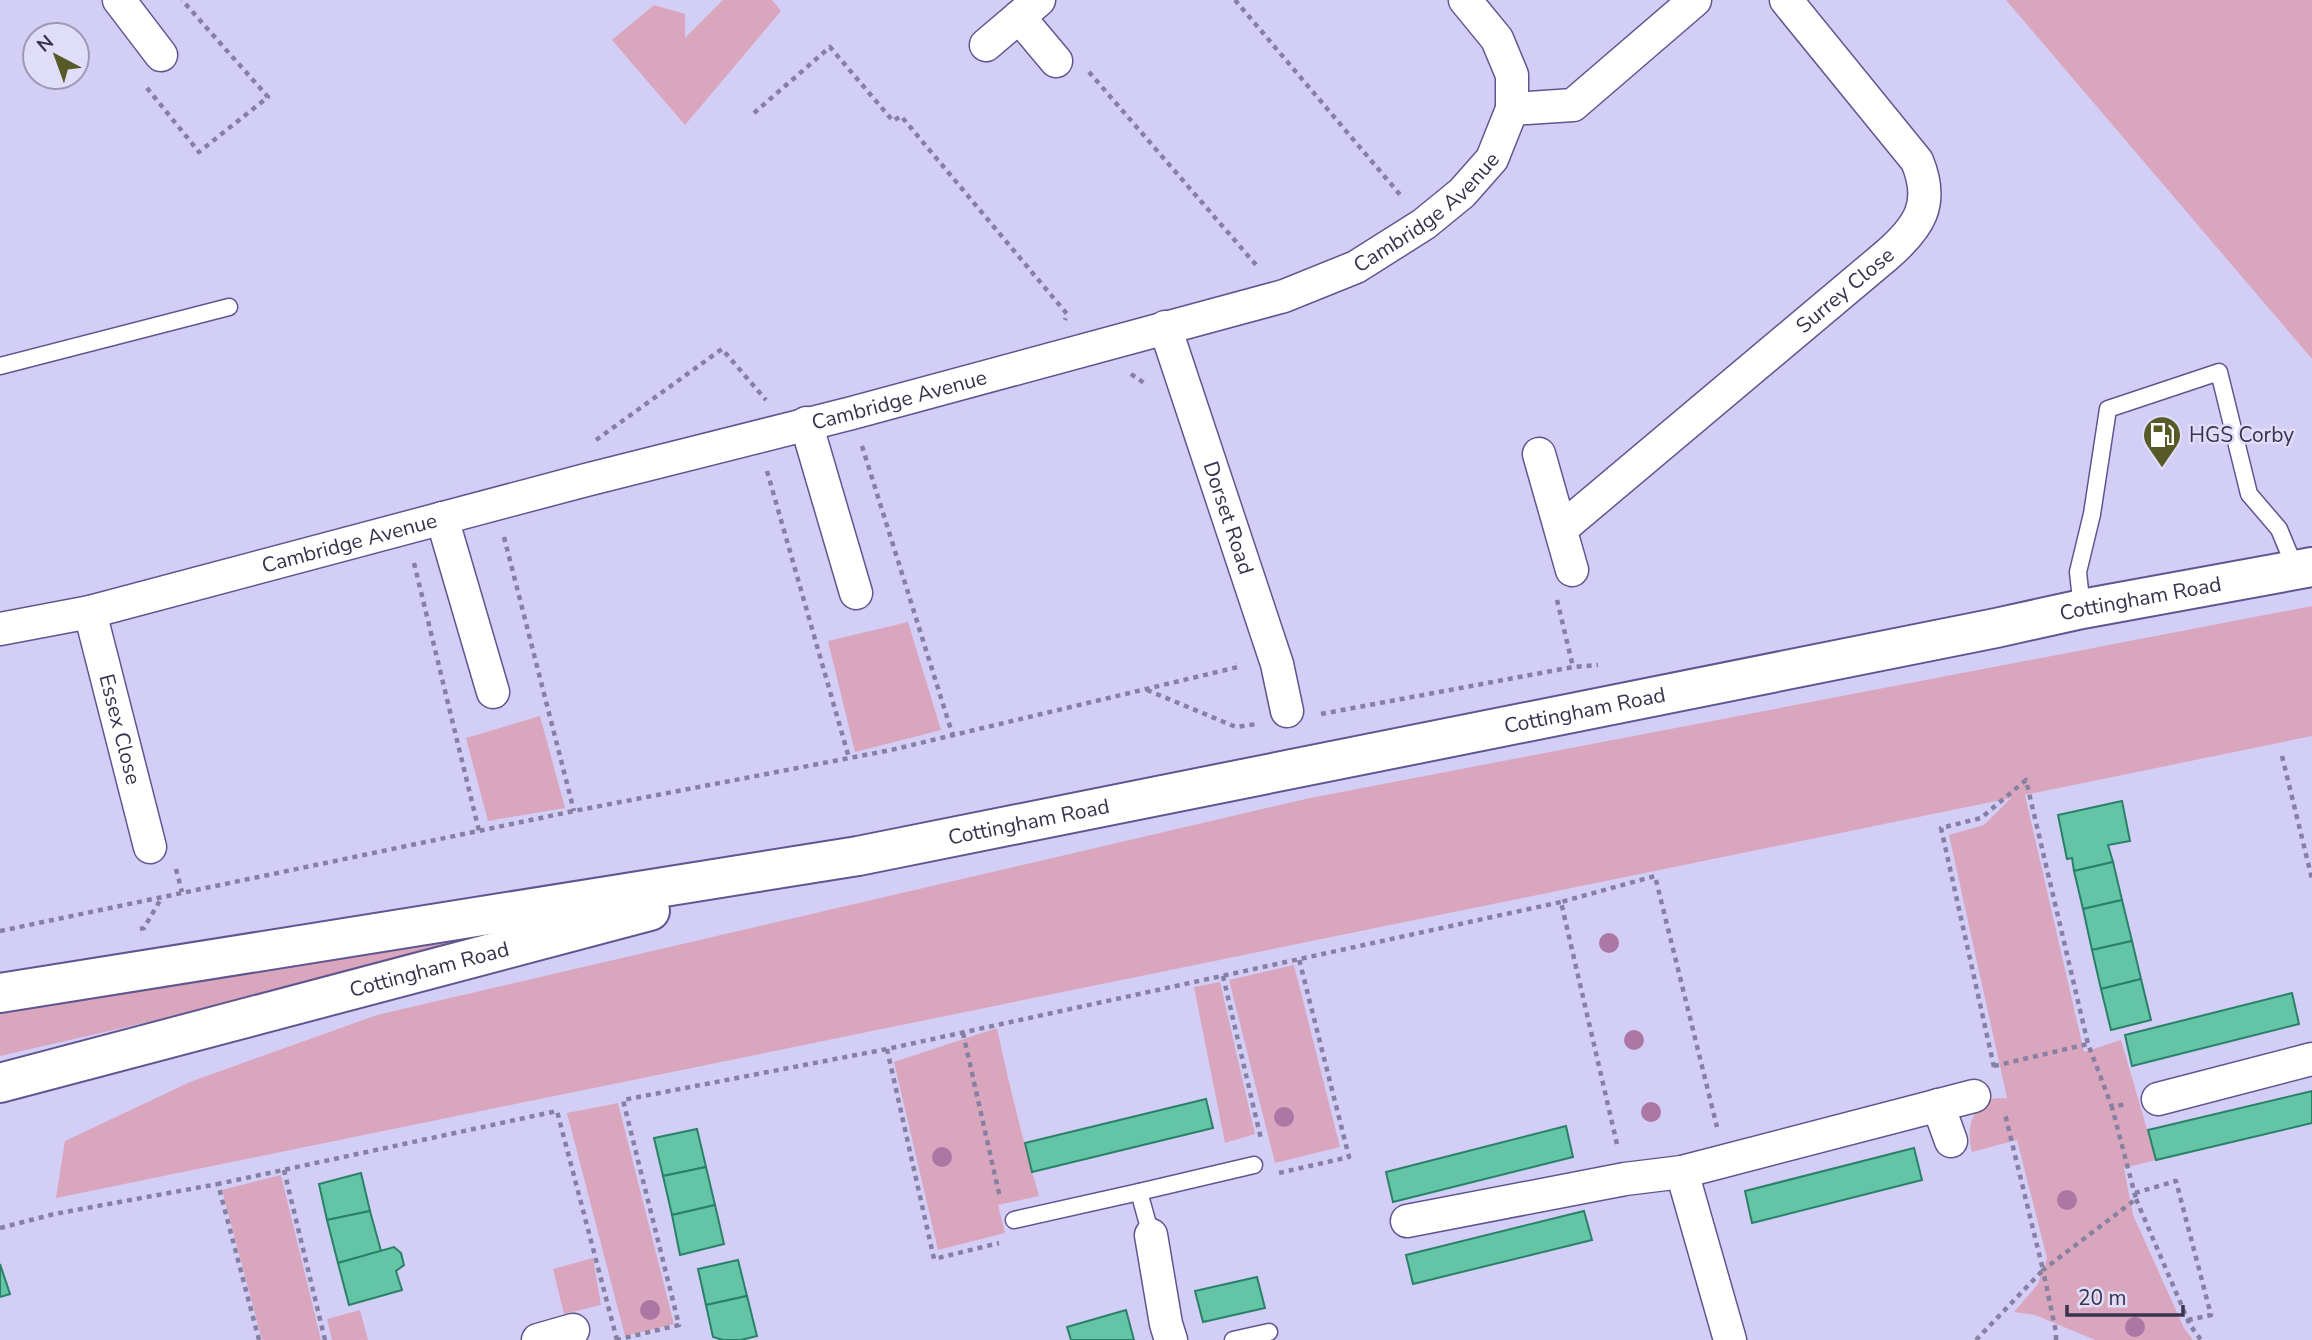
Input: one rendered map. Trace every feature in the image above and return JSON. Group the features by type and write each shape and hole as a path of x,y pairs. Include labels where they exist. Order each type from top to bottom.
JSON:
{"highway":[{"name":"Cottingham Road","path":"0,993 858,856 2082,609 2304,568"},
{"name":"Cottingham Road","path":"0,1083 858,856"}],"street":[{"path":"119,0 161,55"},
{"path":"1465,0 1497,39 1512,75 1512,109 1573,105 1695,0"},
{"name":"Surrey Close","path":"1561,529 1886,255 1913,230 1920,217 1925,188 1917,161 1786,0"},
{"path":"986,45 1029,9 1056,61"},
{"name":"Cambridge Avenue","path":"0,629 90,612 586,480 852,413 1284,296 1356,267 1424,224 1462,193 1492,159 1512,109"},
{"name":"Dorset Road","path":"1166,327 1277,664 1289,716"},
{"path":"798,425 856,593"},
{"path":"1539,454 1572,570"},
{"path":"442,518 493,692"},
{"name":"Essex Close","path":"90,612 150,847"},
{"path":"2158,1100 2312,1059"},
{"path":"1407,1221 1625,1179 1682,1172 1987,1092"},
{"path":"1938,1105 1951,1141"},
{"path":"1682,1172 1730,1340"},
{"path":"1151,1235 1171,1340"},
{"path":"538,1340 573,1330"}],"lane":[{"path":"0,366 229,307"},
{"path":"2082,609 2078,572 2092,514 2108,409 2219,372 2249,494 2279,529 2304,568"},
{"path":"1010,1221 1254,1165"},
{"path":"1139,1192 1151,1235"},
{"path":"1233,1340 1269,1332"}],"path":[{"path":"142,82 199,152 268,97 182,0"},
{"path":"1235,0 1424,224"},
{"path":"754,113 830,47 893,121 901,116 1067,314 1062,329 1083,350 1148,386"},
{"path":"1056,61 1070,50 1284,296"},
{"path":"586,480 580,451 722,349 798,425"},
{"path":"852,413 953,736"},
{"path":"757,436 849,759"},
{"path":"495,504 574,811"},
{"path":"405,528 480,831"},
{"path":"1572,570 1553,583 1573,667"},
{"path":"0,931 574,811 849,759 953,736 1238,667 1235,654"},
{"path":"1146,690 1236,727 1573,667 1611,664"},
{"path":"2281,756 2312,879"},
{"path":"2056,1340 2043,1270 1987,1092 1994,1066 1941,828 1981,818 2026,780 2088,1044 2112,1107 2136,1199 2188,1320 2201,1340"},
{"path":"0,1228 54,1214 218,1184 557,1111 617,1340 679,1325 623,1100 887,1049 1561,902 1655,876 1726,1160"},
{"path":"1561,902 1625,1179"},
{"path":"1269,1175 1349,1157 1299,959"},
{"path":"1223,976 1263,1149"},
{"path":"887,1049 934,1259 1013,1240 963,1032"},
{"path":"1994,1066 2088,1044"},
{"path":"2112,1107 2158,1100"},
{"path":"284,1170 325,1340"},
{"path":"2135,1193 2176,1181 2211,1315 2188,1320"},
{"path":"218,1184 258,1340"},
{"path":"1976,1340 2043,1270 2136,1199"}],"shaded area":[{"path":"723,0 772,0 781,11 685,125 612,40 654,5 685,14 685,38"},
{"path":"2006,0 2312,0 2312,359"},
{"path":"2312,606 2312,736 2025,795 2084,1052 2121,1040 2156,1160 2124,1168 2133,1215 2184,1328 2193,1340 2095,1340 2035,1315 2014,1312 2038,1284 2047,1258 2017,1140 1972,1152 1970,1129 1974,1116 1983,1104 1992,1099 2007,1098 1949,835 1984,825 2011,798 56,1198 65,1141 190,1082 377,1015 1310,798"},
{"path":"908,622 941,730 855,752 828,641"},
{"path":"540,716 565,808 488,821 466,738"},
{"path":"470,932 470,941 227,1004 0,1056 0,1009"},
{"path":"1294,965 1340,1147 1275,1163 1229,980"},
{"path":"1220,982 1255,1134 1225,1143 1194,987"},
{"path":"997,1028 1039,1196 998,1205 1005,1233 938,1250 894,1062"},
{"path":"618,1103 674,1324 625,1336 567,1113"},
{"path":"281,1175 321,1340 262,1340 222,1190"},
{"path":"593,1258 601,1305 564,1314 553,1269"},
{"path":"360,1310 368,1340 332,1340 327,1319"}],"building":[{"path":"2122,801 2130,841 2108,845 2113,862 2074,871 2072,858 2067,859 2058,815"},
{"path":"2113,862 2122,900 2083,909 2074,871"},
{"path":"2122,900 2132,941 2092,950 2083,909"},
{"path":"2132,941 2141,979 2101,989 2092,950"},
{"path":"2141,979 2151,1020 2111,1030 2101,989"},
{"path":"2292,993 2299,1024 2132,1066 2125,1035"},
{"path":"2312,1091 2312,1123 2156,1160 2148,1130"},
{"path":"1206,1099 1213,1128 1032,1172 1025,1143"},
{"path":"1566,1126 1573,1157 1393,1202 1386,1172"},
{"path":"697,1129 706,1167 663,1176 654,1138"},
{"path":"1914,1148 1922,1180 1752,1223 1745,1191"},
{"path":"706,1167 715,1205 672,1215 663,1176"},
{"path":"361,1173 370,1211 327,1220 319,1184"},
{"path":"715,1205 724,1244 680,1255 672,1215"},
{"path":"370,1211 381,1251 338,1263 327,1220"},
{"path":"1584,1211 1592,1240 1413,1284 1406,1255"},
{"path":"394,1247 401,1253 404,1265 396,1271 402,1290 349,1305 338,1263"},
{"path":"738,1260 747,1296 706,1305 698,1269"},
{"path":"0,1264 10,1294 0,1297"},
{"path":"1257,1277 1265,1308 1203,1322 1195,1291"},
{"path":"747,1296 757,1336 741,1340 713,1337 706,1305"},
{"path":"1126,1310 1134,1340 1071,1340 1067,1327"}],"place":[{"name":"HGS Corby","path":"2162,469"}]}
